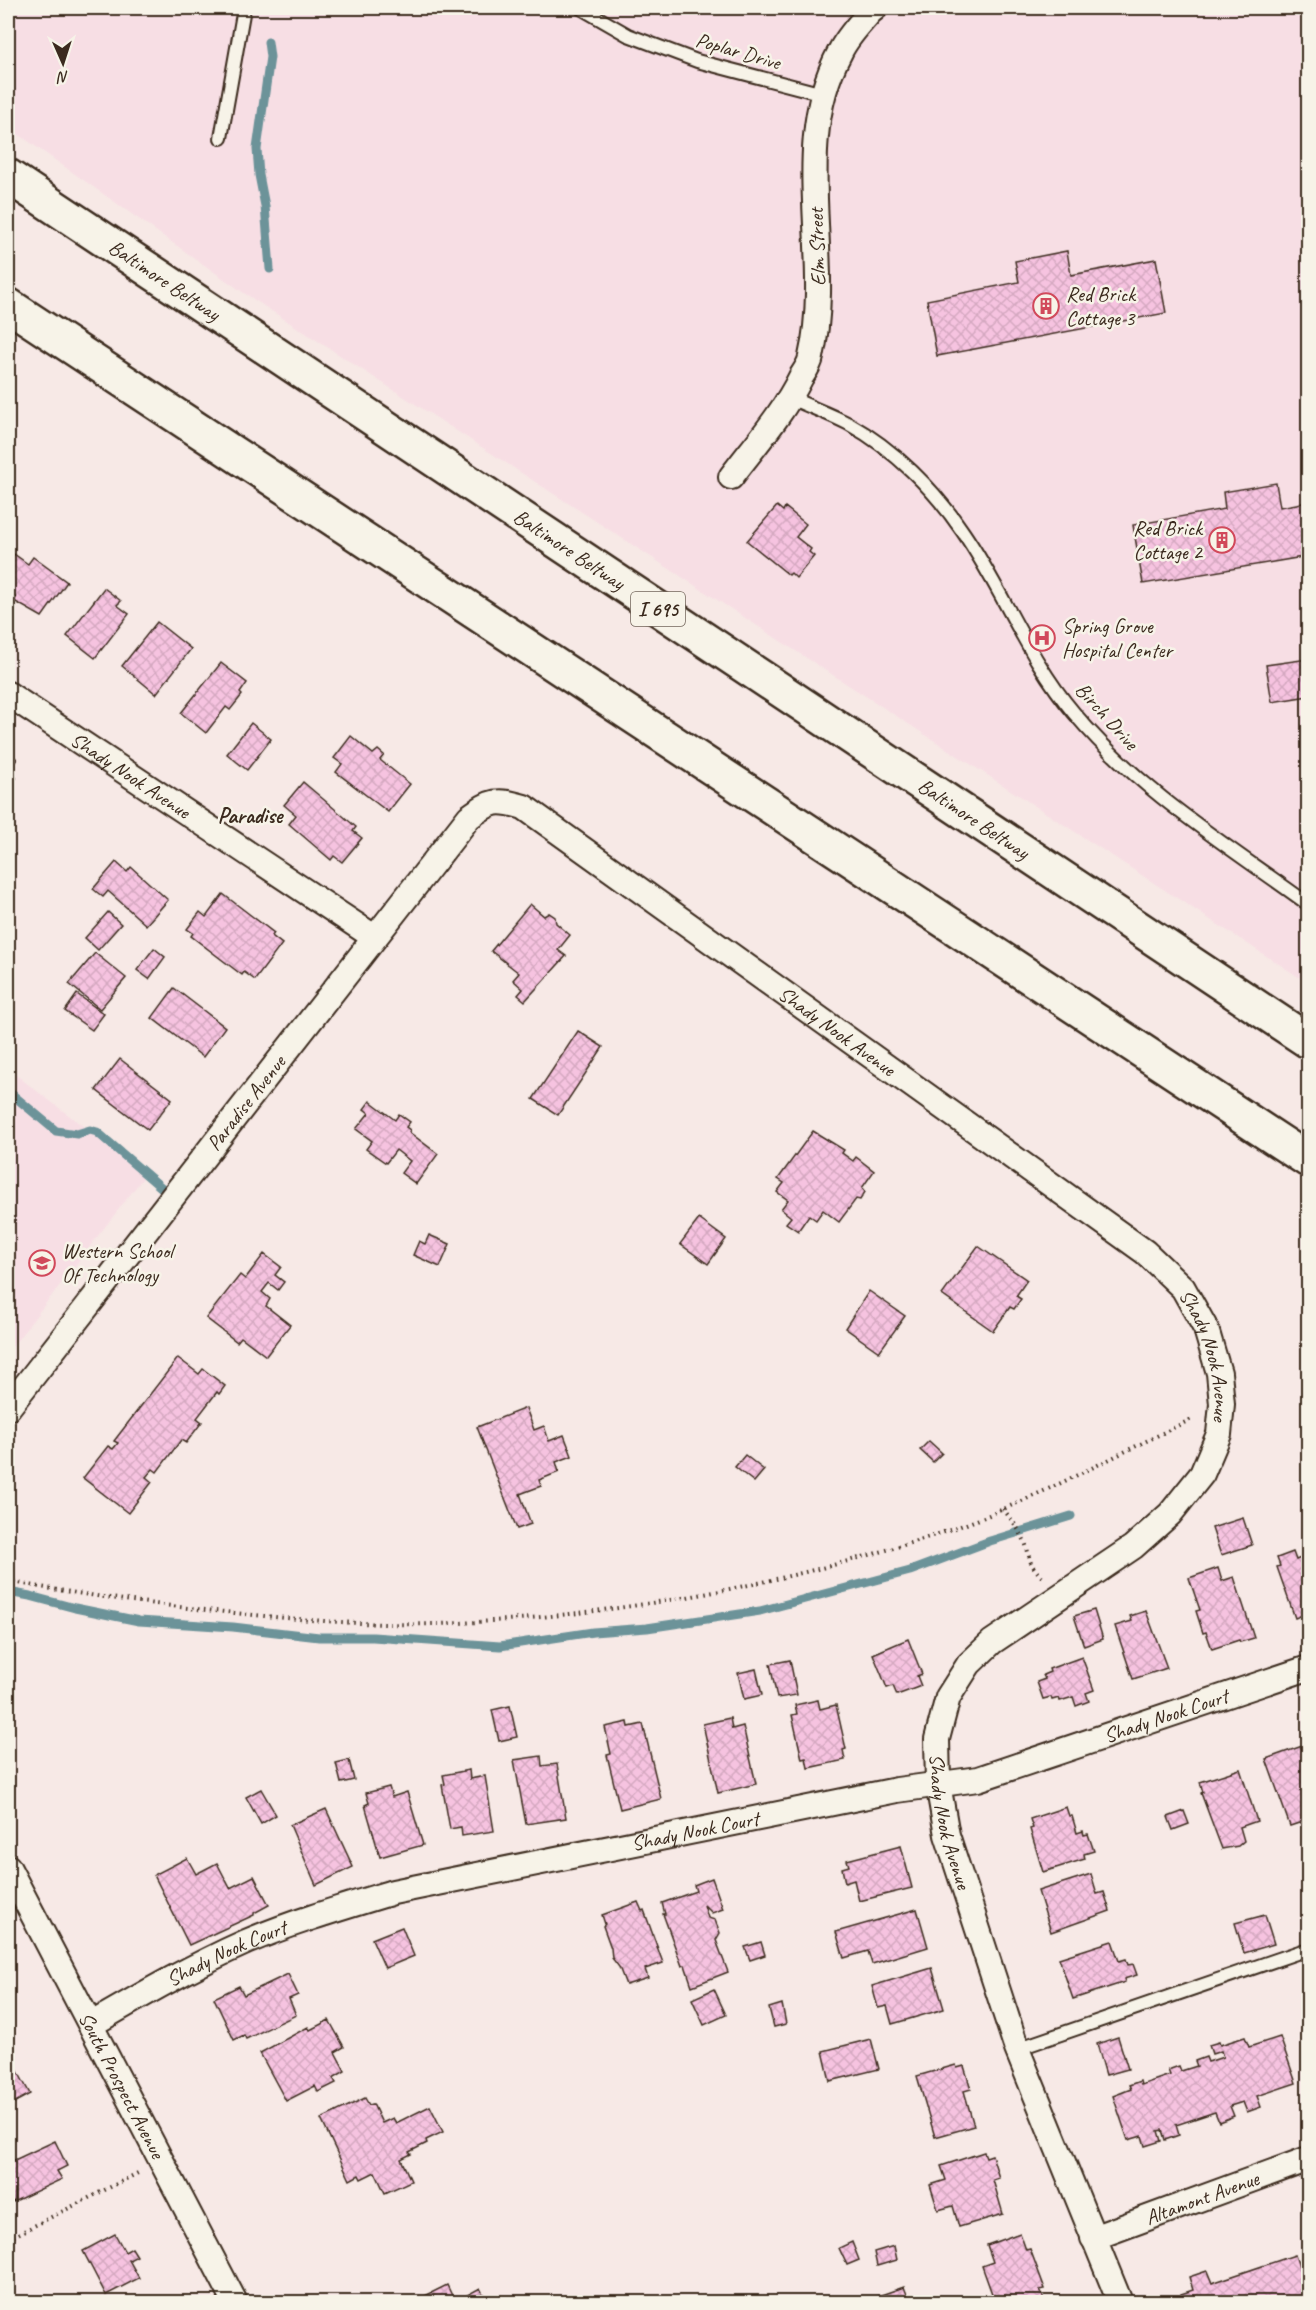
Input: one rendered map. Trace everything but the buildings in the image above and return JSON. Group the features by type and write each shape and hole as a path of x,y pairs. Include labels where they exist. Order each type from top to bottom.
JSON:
{"highway":[{"name":"Baltimore Beltway","path":"8,176 1308,1041"},
{"path":"8,305 1308,1160"}],"street":[{"name":"Elm Street","path":"731,477 791,398 811,359 818,309 814,174 816,139 823,94 840,51 875,8"},
{"name":"Shady Nook Avenue","path":"8,694 374,937"},
{"name":"Shady Nook Avenue","path":"488,803 506,802 524,807 1145,1252 1183,1288 1206,1329 1219,1373 1222,1404 1219,1434 1202,1474 1170,1514 1133,1547 992,1642 969,1664 948,1697 937,1738 938,1784 946,1835 1017,2049 1120,2302"},
{"name":"Paradise Avenue","path":"8,1408 469,817 488,803"},
{"name":"Shady Nook Court","path":"92,2024 174,1977 246,1942 314,1916 393,1892 885,1792 978,1779 1308,1668"},
{"name":"South Prospect Avenue","path":"8,1867 92,2024 235,2302"},
{"name":"Altamont Avenue","path":"1093,2238 1308,2159"}],"lane":[{"path":"221,138 244,8"},
{"name":"Poplar Drive","path":"581,8 628,35 697,61 823,94"},
{"name":"Birch Drive","path":"791,398 849,424 895,456 935,495 963,532 1037,661 1072,712 1104,747 1155,793 1308,904"},
{"path":"1017,2049 1308,1949"}],"path":[{"path":"8,1581 83,1596 319,1622 457,1623 576,1614 712,1592 836,1564 937,1535 1003,1509 1222,1404"},
{"path":"1003,1509 1014,1522 1024,1542 1029,1563 1063,1594"},
{"path":"8,2239 162,2162"}],"shaded area":[{"name":"Spring Grove Hospital Center","path":"8,8 1308,8 1308,983 244,293 8,127"},
{"name":"Western School Of Technology","path":"8,1069 146,1174 8,1352"}],"waterway":[{"path":"268,42 270,57 257,149 265,206 270,269"},
{"path":"8,1091 56,1131 77,1134 90,1130 97,1132 162,1188"},
{"path":"8,1592 139,1621 233,1627 319,1637 373,1637 500,1646 760,1611 910,1571 990,1541 1071,1516"}],"place":[{"name":"Red Brick Cottage 3","path":"1046,306"},
{"name":"Red Brick Cottage 2","path":"1222,540"},
{"name":"Spring Grove Hospital Center","path":"1042,638"},
{"name":"Western School Of Technology","path":"42,1263"}],"district":[{"name":"Paradise","path":"250,815"}]}
